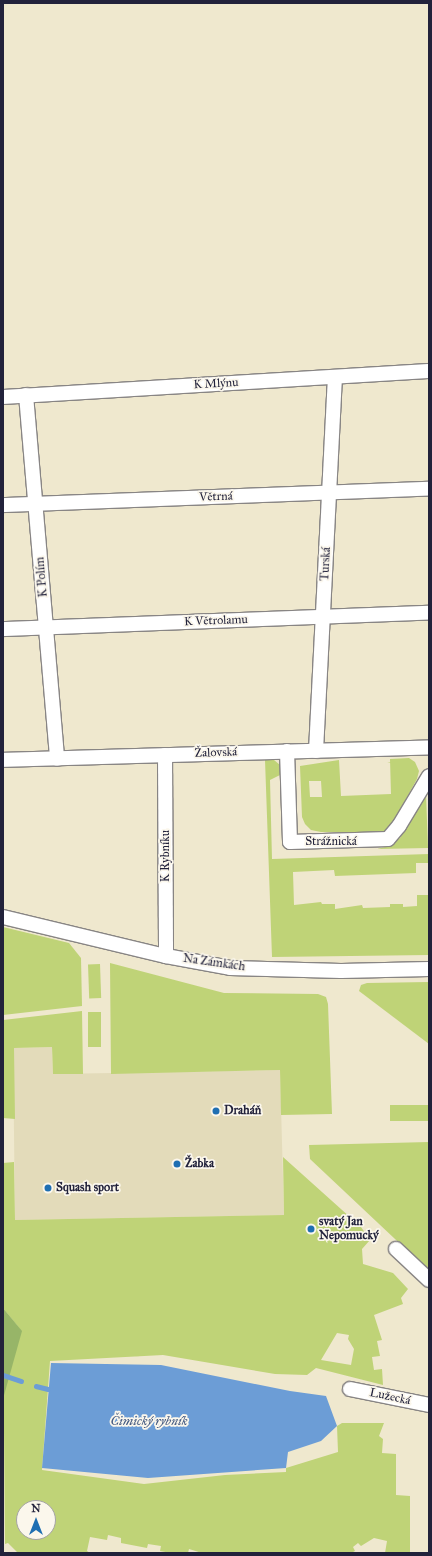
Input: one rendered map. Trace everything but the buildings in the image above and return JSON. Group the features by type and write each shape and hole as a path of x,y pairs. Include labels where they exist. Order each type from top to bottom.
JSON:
{"street":[{"name":"K Mlýnu","path":"3,397 429,371"},
{"name":"Turská","path":"316,751 335,377"},
{"name":"K Polím","path":"26,395 57,758"},
{"name":"Větrná","path":"3,505 429,489"},
{"name":"K Větrolamu","path":"3,629 429,613"},
{"name":"Žalovská","path":"3,760 429,747"},
{"name":"Strážnická","path":"287,751 290,842 388,839 399,826 429,776"},
{"name":"K Rybníku","path":"165,755 166,956"},
{"name":"Na Zámkách","path":"3,917 166,956 230,968 341,971 429,969"},
{"path":"396,1249 429,1280"},
{"name":"Lužecká","path":"350,1389 429,1405"}],"shaded area":[{"path":"52,1047 53,1074 280,1070 284,1215 15,1220 13,1048"}],"green space":[{"path":"409,758 415,762 419,771 417,779 390,828 378,834 360,835 356,832 321,832 311,830 305,824 302,817 300,766 339,760 341,796 391,794 390,759","holes":["309,781 321,781 322,797 310,797"]},
{"path":"265,760 274,760 280,765 280,775 270,780 272,859 429,854 429,863 416,863 416,873 335,876 334,870 293,872 294,905 321,902 322,904 335,904 335,909 362,905 363,908 390,907 390,904 403,904 403,907 417,906 417,895 429,895 429,955 272,957"},
{"path":"426,793 428,848 377,849 389,846 400,838"},
{"path":"3,927 69,943 81,958 82,1006 3,1015"},
{"path":"110,963 224,993 318,994 326,997 328,1004 332,1114 281,1115 280,1070 111,1074"},
{"path":"88,964 100,964 101,998 89,998"},
{"path":"429,982 429,1044 359,991 361,985 367,983"},
{"path":"82,1011 83,1074 53,1074 52,1047 14,1048 15,1119 3,1118 3,1020"},
{"path":"88,1012 101,1012 101,1047 88,1047"},
{"path":"390,1105 429,1105 429,1121 390,1121"},
{"path":"429,1142 429,1271 310,1159 309,1145"},
{"path":"283,1157 361,1227 370,1240 362,1249 363,1264 393,1273 408,1289 401,1298 403,1304 374,1315 382,1340 377,1341 380,1356 372,1357 374,1370 382,1369 383,1385 316,1368 307,1375 275,1374 163,1355 50,1361 42,1470 144,1484 225,1475 286,1472 286,1468 338,1452 337,1426 342,1423 384,1423 379,1436 383,1439 382,1453 396,1454 396,1495 410,1496 410,1553 385,1553 387,1541 374,1538 361,1546 358,1543 353,1547 355,1551 351,1553 202,1553 189,1549 188,1553 171,1553 160,1551 161,1546 148,1544 147,1548 121,1543 121,1538 108,1535 107,1540 90,1537 87,1551 90,1553 18,1553 8,1543 5,1544 3,1315 20,1329 3,1308 3,1163 14,1162 15,1220 284,1215","holes":["337,1333 349,1335 348,1339 354,1349 351,1365 321,1360"]},
{"path":"3,1308 22,1331 3,1399"}],"water":[{"name":"Čimický rybník","path":"51,1363 161,1365 290,1391 326,1396 337,1426 321,1441 288,1452 286,1468 148,1478 42,1468"}],"waterway":[{"path":"3,1375 21,1381"},
{"path":"36,1386 48,1389"}],"place":[{"name":"Draháň","path":"216,1111"},
{"name":"Žabka","path":"177,1164"},
{"name":"Squash sport","path":"48,1188"},
{"name":"svatý Jan Nepomucký","path":"311,1229"}]}
